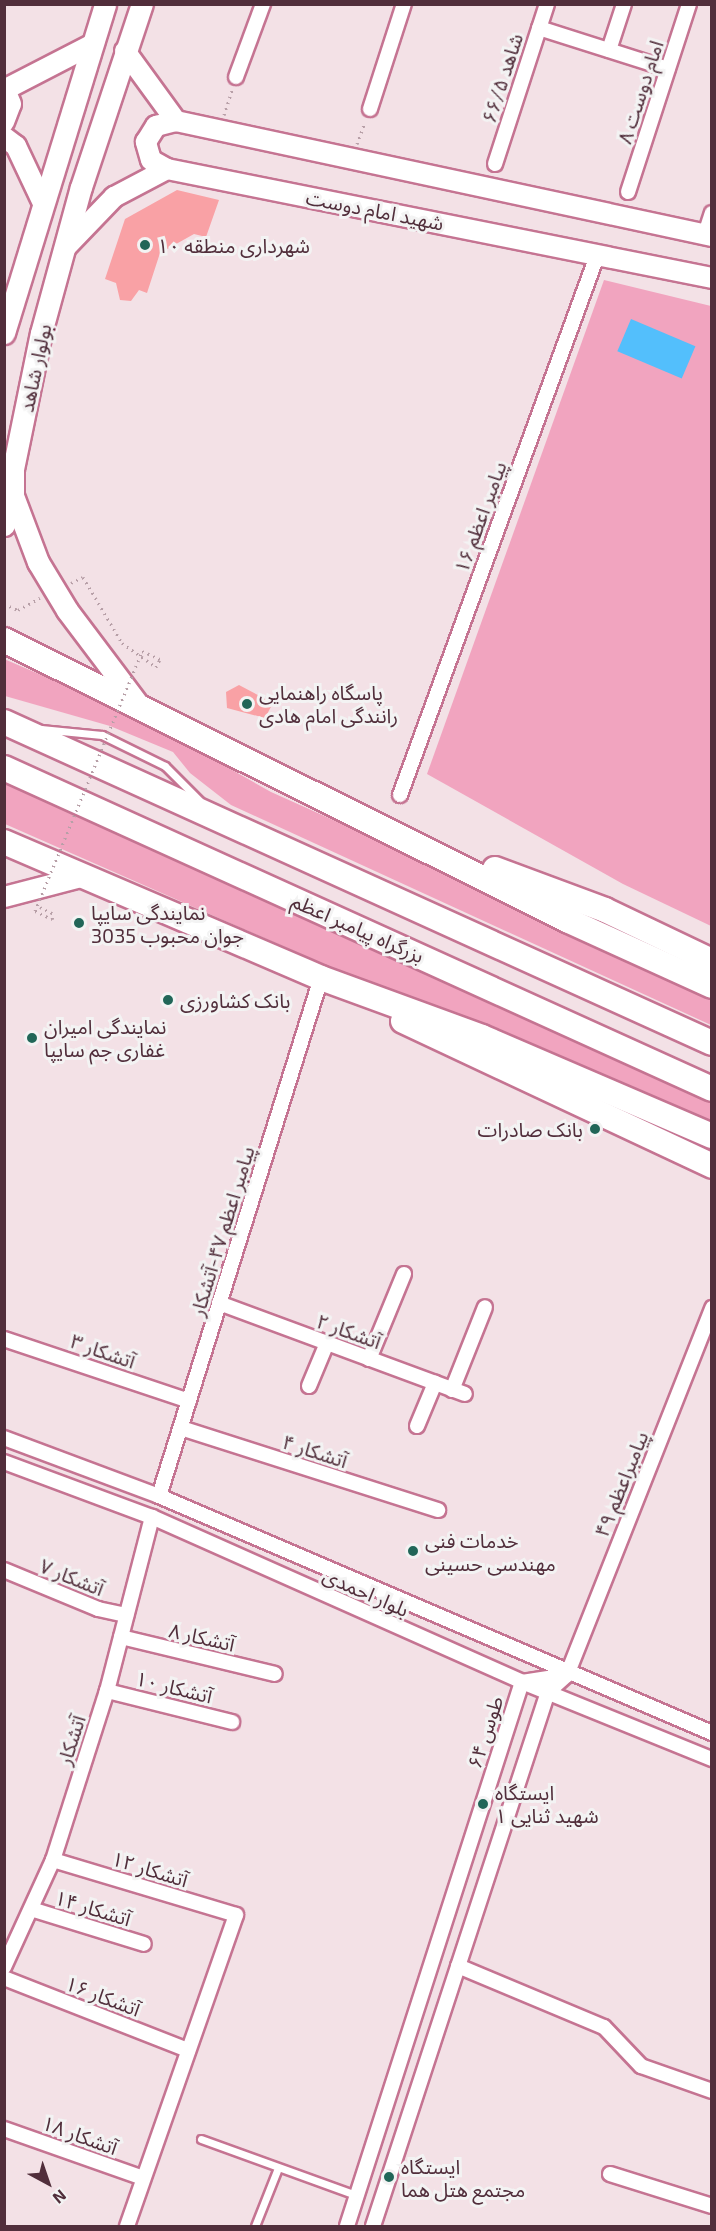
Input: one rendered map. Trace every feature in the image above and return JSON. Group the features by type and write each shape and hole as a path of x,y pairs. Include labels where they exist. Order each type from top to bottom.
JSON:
{"highway":[{"path":"4,640 386,828 567,921 711,986"},
{"name":"بزرگراه پیامبر اعظم","path":"9,724 711,1043"},
{"name":"بزرگراه پیامبر اعظم","path":"4,768 711,1089"},
{"path":"386,828 605,910 711,961"},
{"path":"4,842 81,877 321,978 482,1037 711,1136"},
{"path":"321,978 481,1062 711,1166"}],"main road":[{"name":"بولوار شاهد","path":"4,333 42,201 105,4"},
{"name":"بولوار شاهد","path":"140,707 55,590 13,496 13,469 39,345 65,248 125,51 142,4"},
{"path":"4,122 11,104 5,90 93,44"},
{"path":"125,51 176,121"},
{"path":"167,169 151,160 146,142 156,126 176,121 708,235"},
{"path":"4,137 16,146 42,201"},
{"path":"65,248 114,197 167,169"},
{"name":"شهید امام دوست","path":"167,169 598,253 711,278"},
{"path":"4,525 13,496"},
{"path":"4,897 81,877"}],"street":[{"path":"236,77 263,4"},
{"path":"370,109 404,4"},
{"name":"شاهد ۶۶/۵","path":"495,164 547,4"},
{"path":"609,50 624,4"},
{"name":"امام دوست ۸","path":"628,192 689,4"},
{"path":"539,28 668,69"},
{"path":"708,235 711,213"},
{"name":"پیامبر اعظم ۱۶","path":"400,795 598,253"},
{"name":"پیامبر اعظم ۴۷-آتشکار","path":"159,1496 321,978"},
{"path":"369,1359 404,1274"},
{"name":"آتشکار ۲","path":"219,1303 459,1392 485,1307"},
{"name":"پیامبراعظم ۴۹","path":"567,1675 711,1308"},
{"name":"آتشکار ۳","path":"4,1339 189,1401"},
{"path":"309,1386 327,1343"},
{"path":"417,1426 435,1383"},
{"name":"آتشکار ۴","path":"181,1428 438,1510"},
{"name":"بلوار احمدی","path":"4,1438 159,1496 567,1675 711,1733"},
{"name":"بلوار احمدی","path":"4,1462 152,1517 522,1682 711,1759"},
{"name":"آتشکار","path":"4,1967 53,1860 107,1691 152,1517"},
{"name":"آتشکار ۷","path":"4,1570 98,1610 126,1615"},
{"name":"آتشکار ۸","path":"120,1637 275,1674"},
{"path":"373,2226 548,1692 567,1675"},
{"name":"طوس ۶۴","path":"347,2226 522,1682 567,1675"},
{"name":"آتشکار ۱۰","path":"107,1691 232,1722"},
{"name":"آتشکار ۱۲","path":"53,1860 236,1916 188,2050"},
{"name":"آتشکار ۱۴","path":"31,1909 144,1944"},
{"path":"458,1966 604,2026 641,2066 711,2091"},
{"name":"آتشکار ۱۶","path":"4,1978 188,2050"},
{"path":"128,2226 188,2050"},
{"name":"آتشکار ۱۸","path":"4,2128 143,2178"},
{"path":"610,2174 711,2206"}],"lane":[{"path":"201,2139 356,2195"},
{"path":"255,2226 278,2168"}],"path":[{"path":"219,130 236,77"},
{"path":"351,159 370,109"},
{"path":"4,604 18,610 83,578 122,643 156,667 159,659 142,651 35,911 52,919 54,914"}],"shaded area":[{"path":"604,280 711,306 711,926 623,884 427,774"},
{"path":"4,659 135,715 271,792 711,990 711,1025 231,805 190,773 173,752 110,726 5,696"},
{"path":"5,782 711,1102 711,1123 543,1048 337,970 5,824"}],"water":[{"path":"631,319 695,346 682,379 617,351"}],"building":[{"name":"شهرداری منطقه ۱۰","path":"177,190 219,200 206,237 194,234 160,253 147,293 139,290 131,301 120,300 116,283 105,279 125,219"},
{"path":"239,685 273,703 265,718 227,708 226,692"}],"place":[{"name":"شهرداری منطقه ۱۰","path":"145,245"},
{"name":"پاسگاه راهنمایی رانندگی امام هادی","path":"247,704"},
{"name":"نمایندگی سایپا جوان محبوب 3035","path":"79,923"},
{"name":"بانک کشاورزی","path":"168,1000"},
{"name":"نمایندگی امیران غفاری جم سایپا","path":"32,1038"},
{"name":"بانک صادرات","path":"595,1129"},
{"name":"خدمات فنی مهندسی حسینی","path":"413,1551"},
{"name":"ایستگاه شهید ثنایی ۱","path":"483,1804"},
{"name":"ایستگاه مجتمع هتل هما","path":"389,2177"}]}
